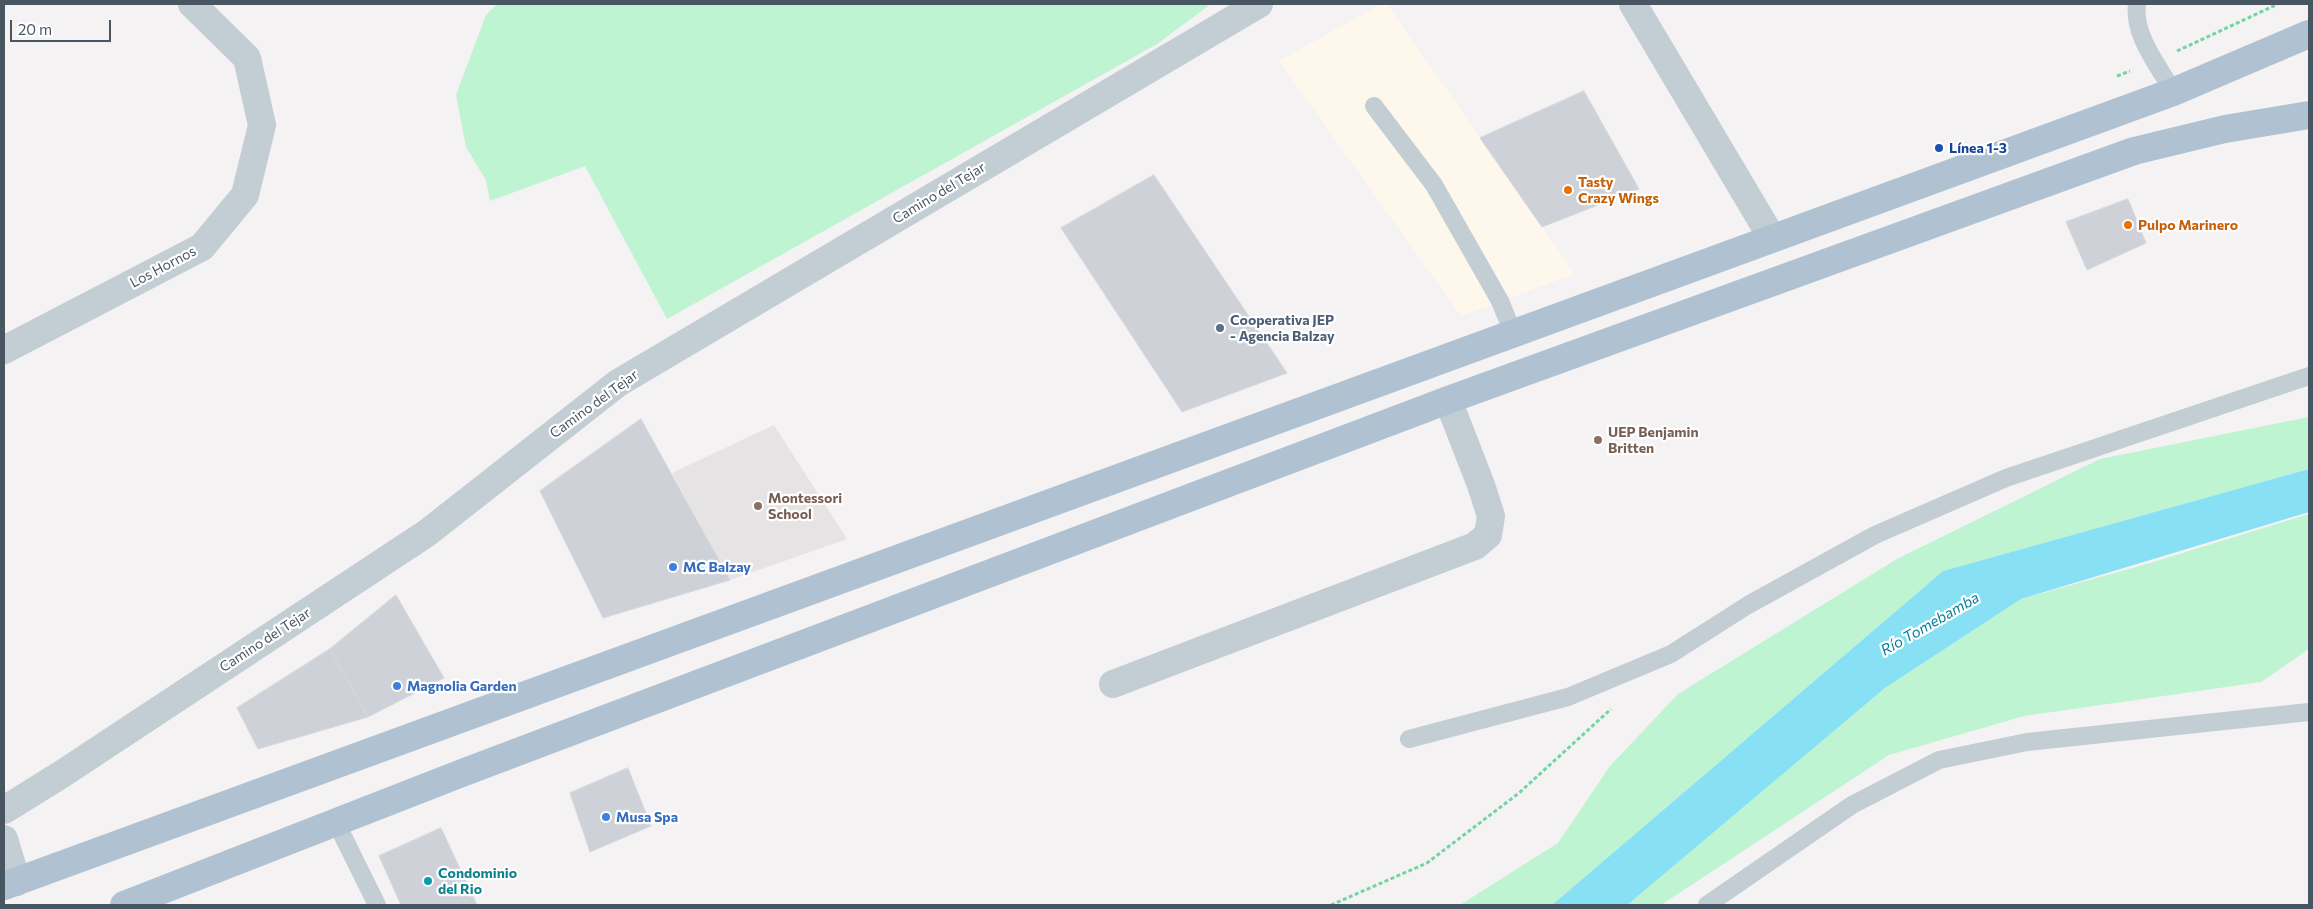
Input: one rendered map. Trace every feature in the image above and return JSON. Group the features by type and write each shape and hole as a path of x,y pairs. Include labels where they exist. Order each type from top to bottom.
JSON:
{"main road":[{"path":"11,884 2172,92 2309,34"},
{"path":"124,905 336,822 1448,400 2134,151 2225,129 2309,115"}],"street":[{"name":"Los Hornos","path":"4,350 202,247 245,195 262,125 247,58 192,4"},
{"name":"Camino del Tejar","path":"4,810 62,774 427,533 618,383 1259,4"},
{"path":"1633,4 1772,238"},
{"path":"1113,684 1475,546 1488,535 1491,516 1448,400"},
{"path":"4,839 11,884"}],"lane":[{"path":"2137,4 2135,16 2144,42 2172,92"},
{"path":"1374,106 1434,186 1500,301 1513,333"},
{"path":"1409,739 1568,697 1671,654 1748,605 1875,535 2006,478 2309,376"},
{"path":"1707,905 1852,806 1939,760 2026,742 2309,712"},
{"path":"336,822 377,905"}],"path":[{"path":"1331,905 1427,863 1519,794 1613,707"}],"shaded area":[{"path":"1381,4 1387,4 1575,274 1461,316 1279,61"},
{"name":"Montessori School","path":"774,425 847,539 730,580 672,473"}],"green space":[{"path":"497,4 1211,4 1157,44 667,319 585,166 490,201 486,180 466,147 456,95 486,15"},
{"path":"2309,417 2309,469 1943,571 1552,905 1460,905 1558,843 1610,766 1678,694 1897,559 2100,459"},
{"path":"2309,514 2309,649 2261,682 2024,716 1889,755 1661,905 1626,905 1885,688 2021,599 2150,563"}],"water":[{"name":"Río Tomebamba","path":"2309,469 2309,512 2021,599 1885,688 1627,905 1552,905 1943,571"}],"building":[{"path":"1584,91 1639,189 1542,227 1480,138"},
{"path":"1154,175 1287,373 1182,412 1061,228"},
{"path":"2128,199 2146,243 2087,270 2066,222"},
{"path":"641,419 730,580 603,618 540,491"},
{"path":"396,595 444,678 368,717 330,649"},
{"path":"330,649 368,717 258,749 237,708"},
{"path":"628,768 651,826 590,852 570,793"},
{"name":"Condominio del Rio","path":"441,828 477,905 401,905 379,856"}],"place":[{"name":"Línea 1-3","path":"1939,148"},
{"name":"Tasty Crazy Wings","path":"1568,190"},
{"name":"Pulpo Marinero","path":"2128,225"},
{"name":"Cooperativa JEP - Agencia Balzay","path":"1220,328"},
{"name":"UEP Benjamin Britten","path":"1598,440"},
{"name":"Montessori School","path":"758,506"},
{"name":"MC Balzay","path":"673,567"},
{"name":"Magnolia Garden","path":"397,686"},
{"name":"Musa Spa","path":"606,817"},
{"name":"Condominio del Rio","path":"428,881"}]}
